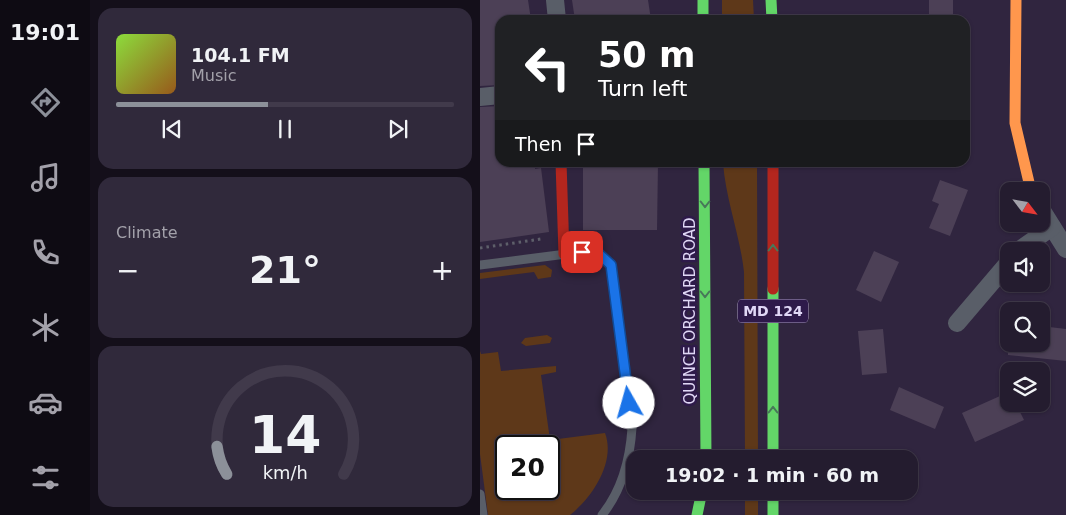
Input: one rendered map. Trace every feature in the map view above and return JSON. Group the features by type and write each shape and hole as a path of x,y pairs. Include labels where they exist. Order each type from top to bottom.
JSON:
{"main road":[{"path":"703,0 703,15"},
{"path":"771,0 772,15"},
{"path":"1016,0 1015,123 1029,182"},
{"path":"561,167 564,254"},
{"name":"QUINCE ORCHARD ROAD","path":"704,167 706,450"},
{"name":"MD 124","path":"773,167 773,450"},
{"path":"697,515 700,500"},
{"path":"706,500 706,515"},
{"path":"773,500 773,515"}],"street":[{"path":"555,0 556,15"},
{"path":"480,97 495,96"},
{"path":"1050,224 1066,249"},
{"path":"1031,242 1052,227"},
{"path":"957,323 1000,273"}],"lane":[{"path":"480,265 564,254 595,253 606,259 612,269 632,428 630,451 623,477 613,499 602,515"},
{"path":"480,494 483,515"}],"path":[{"path":"480,248 542,239"}],"shaded area":[{"path":"722,0 753,0 754,15 722,15"},
{"path":"724,167 757,167 758,450 745,450 744,272"},
{"path":"545,265 552,270 551,277 538,279 534,272 480,279 480,273"},
{"path":"547,335 552,338 550,343 526,346 521,343 525,338"},
{"path":"480,351 481,354 498,352 501,371 556,366 556,372 541,375 549,435 495,435 495,500 560,500 560,439 605,433 608,444 605,467 600,478 586,499 570,515 488,515 480,454"},
{"path":"745,500 758,500 758,515 745,515"}],"building":[{"path":"480,0 528,0 530,15 495,15 495,85 480,86"},
{"path":"572,0 648,0 650,15 574,15"},
{"path":"929,0 953,0 953,15 929,15"},
{"path":"495,106 495,167 541,168 549,232 480,242 480,107"},
{"path":"583,167 658,167 657,230 583,230"},
{"path":"940,180 968,190 950,236 929,228 939,204 932,201"},
{"path":"874,251 899,262 881,302 856,290"},
{"path":"1050,327 1066,329 1066,361 1008,355 1008,352 1050,352"},
{"path":"883,329 887,373 862,375 858,331"},
{"path":"899,387 944,407 935,429 890,410"},
{"path":"1000,396 1000,412 1020,412 1024,420 975,442 962,413"}],"traffic: fast":[{"path":"703,0 703,15"},
{"path":"771,0 772,15"},
{"path":"704,167 706,450"},
{"path":"773,289 773,450"},
{"path":"697,515 700,500"},
{"path":"773,500 773,515"}],"traffic: slow":[{"path":"1016,0 1015,123 1029,182"}],"traffic: jam":[{"path":"561,167 564,254"},
{"path":"773,167 773,289"}],"route":[{"path":"582,252 599,254 611,265 629,403"}]}
